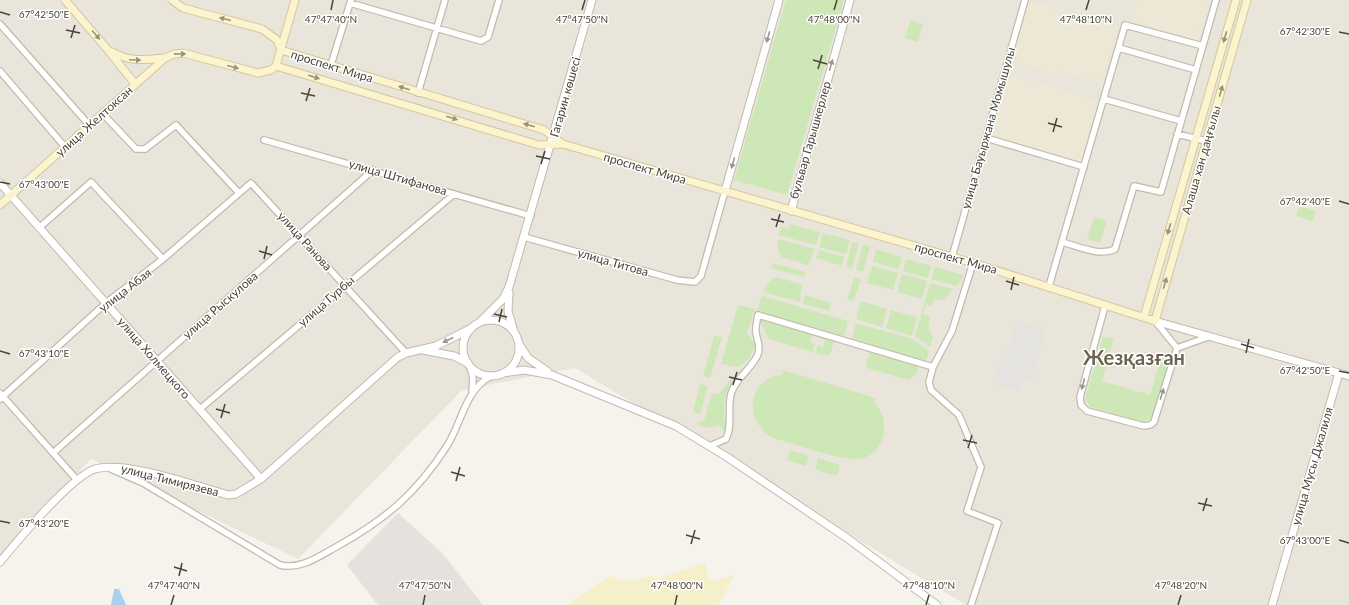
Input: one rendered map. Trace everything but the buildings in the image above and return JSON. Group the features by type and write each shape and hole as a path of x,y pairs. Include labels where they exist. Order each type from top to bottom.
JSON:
{"main road":[{"path":"65,0 135,84"},
{"path":"172,0 183,8 262,29 277,40 281,50"},
{"path":"276,66 295,0"},
{"name":"Алаша хан даңғылы","path":"1144,317 1236,0"},
{"name":"Алаша хан даңғылы","path":"1155,321 1247,0"},
{"path":"108,50 127,60 136,61 165,58"},
{"name":"проспект Мира","path":"281,50 418,93 544,130 553,140 563,144 973,263 1155,321"},
{"name":"улица Желтоксан","path":"0,205 165,58 174,54 183,53 258,73 271,70 276,66"},
{"name":"проспект Мира","path":"276,66 539,145 553,140"}],"street":[{"path":"418,93 445,0"},
{"path":"330,66 350,1 481,41 488,37 499,0"},
{"name":"Гагарин көшесі","path":"509,287 553,140 592,0"},
{"path":"725,191 778,0"},
{"name":"бульвар Гарышкерлер","path":"790,211 850,0"},
{"name":"улица Бауыржана Момышулы","path":"952,257 966,203 1025,0"},
{"path":"1062,242 1102,252 1108,252 1115,249 1134,186 1161,192 1216,0"},
{"path":"0,24 90,126"},
{"path":"1049,286 1125,25 1203,46"},
{"path":"1118,48 1196,70"},
{"path":"0,71 65,147"},
{"path":"1104,99 1181,121"},
{"path":"103,114 136,149 146,149 176,125 238,193"},
{"path":"1177,134 1206,141"},
{"path":"986,138 1084,167"},
{"name":"улица Штифанова","path":"264,140 530,216"},
{"name":"улица Рыскулова","path":"53,453 373,170"},
{"path":"40,227 91,182 163,259"},
{"name":"улица Холмецкого","path":"0,183 40,227 156,362 200,409 261,479"},
{"name":"улица Абая","path":"1,396 106,303 163,259 251,183"},
{"name":"улица Ранова","path":"251,183 406,353"},
{"name":"улица Титова","path":"524,237 677,280 695,282 701,276 725,191"},
{"name":"улица Гурбы","path":"200,409 454,194"},
{"path":"971,605 998,522 967,512 981,467 959,414 931,390 929,382 933,367 952,331 973,263"},
{"path":"423,350 472,328 479,323 503,299 509,287"},
{"path":"509,287 508,311 514,334 528,358 552,374 658,417 710,446 847,538 937,605"},
{"path":"1105,306 1080,397 1081,405 1087,411 1144,426 1150,425 1154,422 1177,348"},
{"path":"710,446 726,439 730,431 728,421 731,393 741,375 756,358 759,352 759,341 756,334 758,315 933,367"},
{"path":"479,323 496,321 507,326 514,334"},
{"path":"1155,321 1177,348"},
{"name":"проспект Мира","path":"1155,321 1349,376"},
{"path":"472,328 466,336 463,346 464,356 469,365 473,378 472,392"},
{"path":"1177,348 1208,337"},
{"path":"503,373 516,360 518,343"},
{"path":"423,350 454,356 479,373 491,376"},
{"name":"улица Тимирязева","path":"0,562 26,530 77,480 93,469 120,466 228,495 236,494 261,479 393,362 406,353 423,350"},
{"path":"104,467 143,483 280,565 295,567 322,556 387,516 418,486 447,446 462,418 472,392 479,383 491,376 524,370 552,374"},
{"name":"улица Мусы Джалиля","path":"1272,605 1339,373"},
{"path":"1,396 77,480"}],"shaded area":[{"path":"0,0 1349,0 1349,605 966,605 575,368 462,390 298,559 91,459 0,556"},
{"path":"1139,0 1209,0 1197,40 1132,22"},
{"path":"1029,1 1118,26 1102,83 1061,71 1060,75 1011,62"},
{"path":"1007,74 1099,101 1082,162 990,136"},
{"path":"1016,321 1046,329 1032,380 1022,377 1018,391 993,384 999,362 1004,363"},
{"path":"398,513 443,554 483,605 378,605 347,565"}],"green space":[{"path":"786,0 844,0 787,195 734,180"},
{"path":"910,20 923,24 918,42 905,38"},
{"path":"1299,206 1316,211 1313,221 1296,216"},
{"path":"1094,217 1107,221 1100,243 1087,239"},
{"path":"790,224 820,232 816,245 779,235 781,227 788,228"},
{"path":"823,233 850,240 846,254 819,247"},
{"path":"779,239 815,249 808,265 781,257 777,245"},
{"path":"852,242 859,243 852,269 846,267"},
{"path":"863,244 870,246 863,272 856,270"},
{"path":"876,249 902,257 898,269 873,262"},
{"path":"819,250 844,257 842,266 816,258"},
{"path":"906,259 931,266 928,278 903,271"},
{"path":"772,263 806,272 804,277 771,268"},
{"path":"872,266 898,273 893,290 867,283"},
{"path":"935,267 963,275 961,281 956,286 931,279"},
{"path":"902,274 927,281 922,299 897,292"},
{"path":"775,277 802,284 800,302 764,292 765,286"},
{"path":"854,277 861,279 854,301 847,300"},
{"path":"930,283 953,289 943,300 934,299 932,306 926,305 923,314 930,316 928,328 933,336 930,347 915,336"},
{"path":"805,295 831,303 829,311 803,304"},
{"path":"762,296 848,321 844,336 757,311"},
{"path":"861,301 887,309 882,327 856,319"},
{"path":"738,305 755,309 747,333 756,345 748,360 738,367 721,364"},
{"path":"891,310 917,317 912,336 886,328"},
{"path":"760,318 833,339 834,342 830,354 828,356 815,353 818,345 823,347 825,340 812,336 810,342 815,344 813,352 769,339 759,320"},
{"path":"856,323 912,339 929,351 926,361 924,362 852,340 876,346 852,338"},
{"path":"714,336 722,337 710,378 703,376"},
{"path":"1103,337 1114,339 1102,381 1150,395 1163,352 1171,355 1152,418 1143,422 1090,407 1085,399"},
{"path":"870,351 918,365 916,375 908,380 867,368 866,366"},
{"path":"783,370 876,398 875,403 884,418 883,437 877,448 864,458 842,458 773,438 763,431 753,412 753,401 756,392 762,383 770,378 782,375"},
{"path":"737,371 724,402 725,430 724,431 719,425 709,428 698,425 698,423 704,421 712,393 718,395"},
{"path":"700,384 708,386 700,414 693,412"},
{"path":"790,450 809,456 806,466 787,460"},
{"path":"818,458 840,465 837,476 815,470"}],"sand":[{"path":"705,563 709,581 735,575 718,605 568,605 609,576 628,581 651,576 656,579"}],"water":[{"path":"114,589 119,589 126,605 111,605"}],"district":[{"name":"Жезқазған","path":"1134,357"}]}
